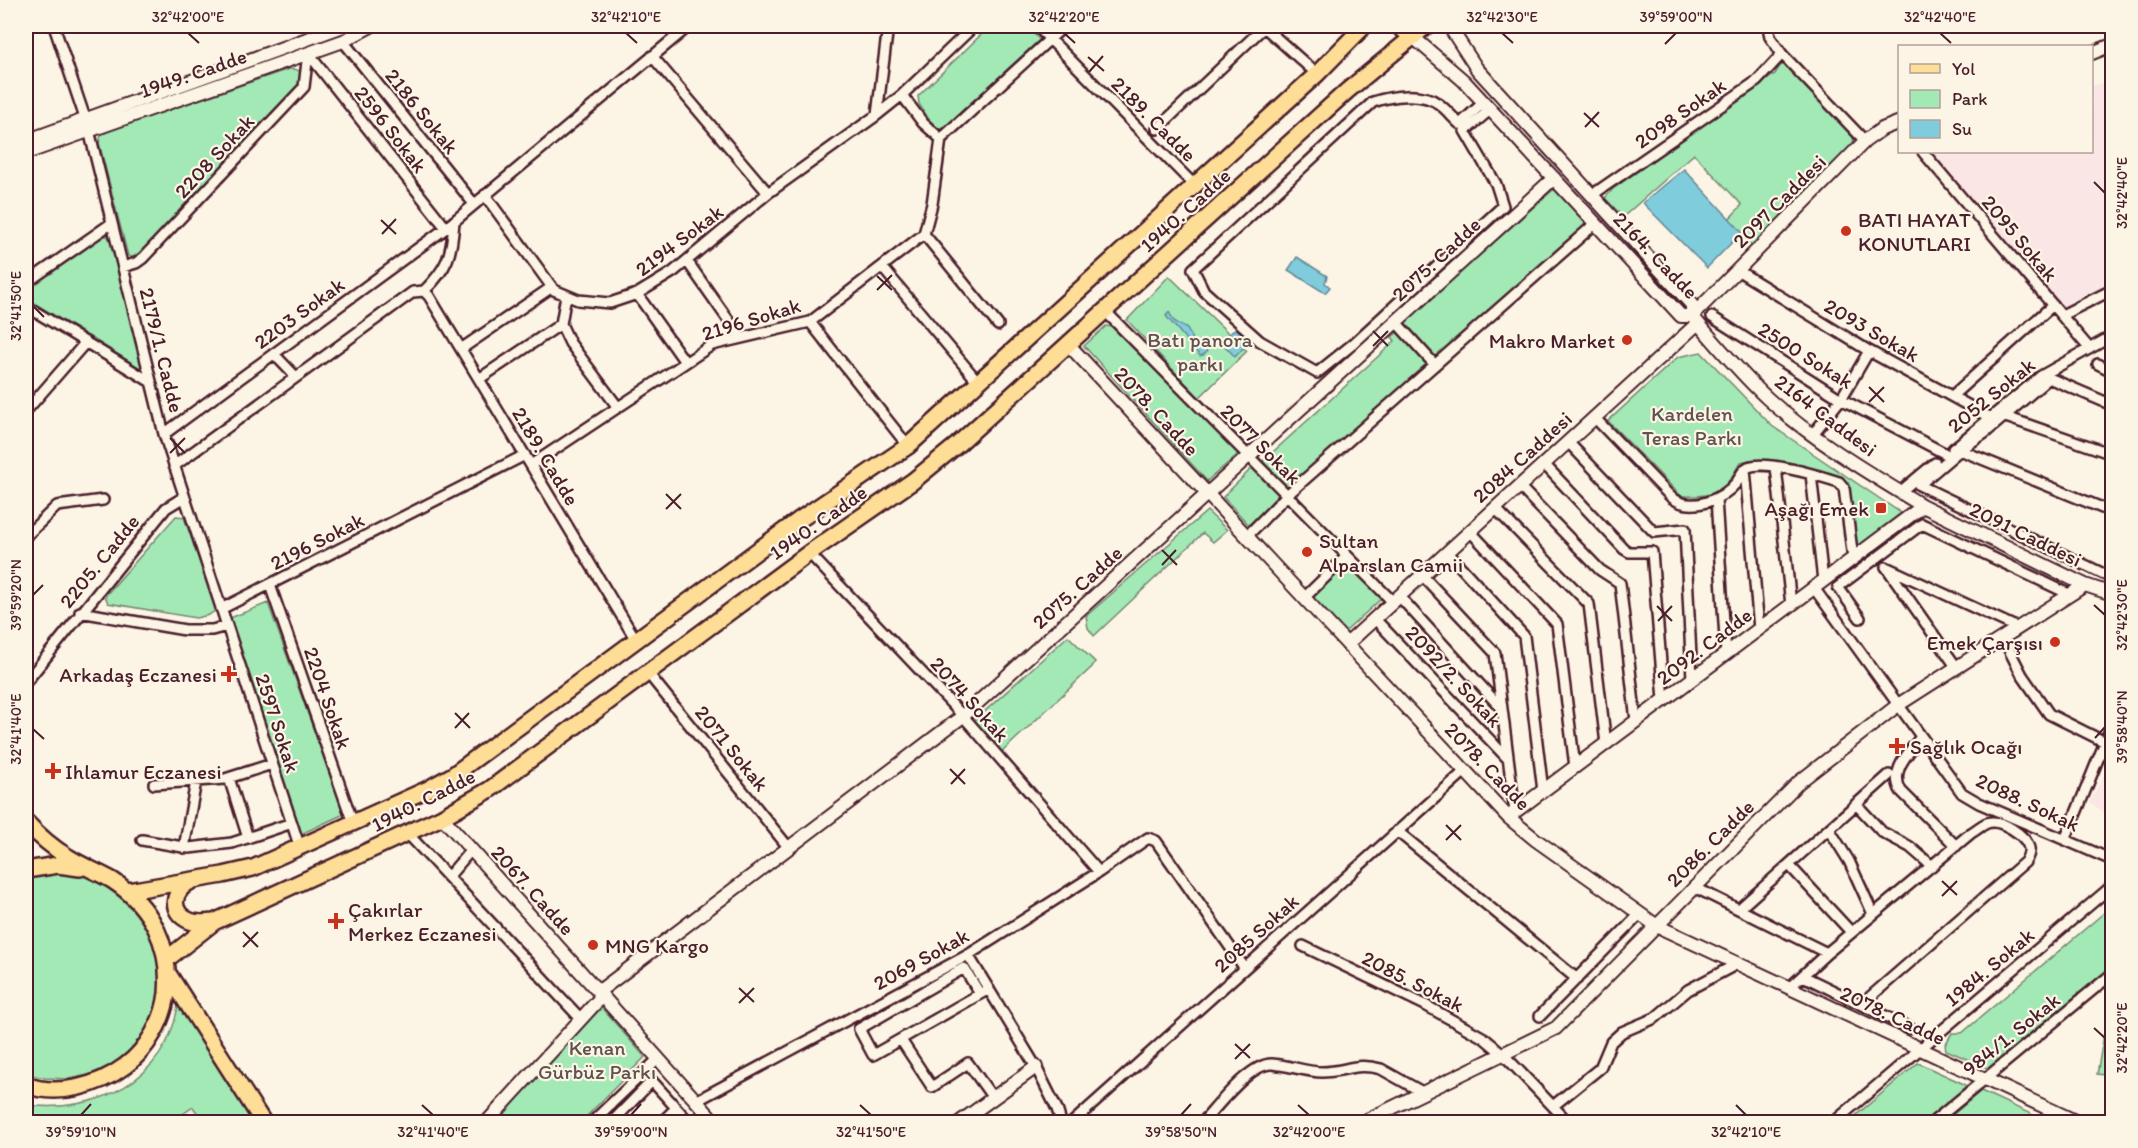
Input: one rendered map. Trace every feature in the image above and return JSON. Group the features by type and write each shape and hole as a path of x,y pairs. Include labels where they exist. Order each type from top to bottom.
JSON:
{"main road":[{"name":"1940. Cadde","path":"128,891 253,868 453,776 799,520 908,447 1317,74 1364,26"},
{"name":"2164. Cadde","path":"1398,26 1413,37"},
{"name":"1940. Cadde","path":"168,967 214,922 442,817 489,790 809,553 935,465 1347,91 1426,26"},
{"path":"26,822 67,857 128,891 151,918 160,933 168,967 166,1000 158,1024 145,1046 127,1065 105,1079 81,1087 55,1090 26,1085"},
{"path":"26,870 58,865 94,872"},
{"path":"200,878 180,888 175,897 176,908 182,917 192,922 214,922"},
{"path":"168,967 263,1122"}],"street":[{"name":"2179/1. Cadde","path":"54,26 87,125 164,434 221,609"},
{"name":"1949. Cadde","path":"26,153 87,125 343,26"},
{"name":"1949. Cadde","path":"26,141 87,125 308,53 343,41 371,26"},
{"path":"669,26 677,35"},
{"path":"174,466 413,292 424,291 439,277 445,267 451,250 454,221 688,26"},
{"path":"877,115 888,26"},
{"name":"2194 Sokak","path":"485,195 552,287 578,300 610,303 637,294 673,272 768,193 877,115 902,95 974,26"},
{"name":"2189. Cadde","path":"1037,26 1195,186"},
{"path":"998,325 924,234 932,204 941,139 1064,26"},
{"path":"1157,129 1264,26 1317,74"},
{"name":"2164. Cadde","path":"1413,37 1449,67 1488,106 1681,316 1695,320 1692,305 1477,69 1449,26"},
{"path":"1768,26 1770,37 1782,54 1865,141"},
{"name":"2186 Sokak","path":"343,41 474,204"},
{"path":"2093,52 2112,45"},
{"name":"2596 Sokak","path":"308,53 446,228"},
{"name":"2208 Sokak","path":"123,267 140,261 304,87 308,53"},
{"name":"2098 Sokak","path":"1592,195 1756,81 1782,54"},
{"path":"652,56 768,193"},
{"path":"902,95 923,123 941,139"},
{"path":"1388,97 1420,97 1437,102 1463,128 1496,184 1503,206 1361,336 1317,373 1260,341 1204,291 1193,269 1373,102 1388,97"},
{"path":"1463,128 1488,106"},
{"name":"2097 Caddesi","path":"1695,320 1737,270 1865,141 1882,129 1898,122"},
{"name":"2095 Sokak","path":"1924,153 2089,348"},
{"name":"2075. Cadde","path":"487,1122 581,1019 600,994 963,716 1554,178"},
{"name":"2203 Sokak","path":"164,434 454,221"},
{"path":"26,283 112,223"},
{"path":"1246,536 1287,495 1596,223"},
{"name":"2196 Sokak","path":"531,465 712,345 810,322 924,234"},
{"path":"687,261 741,338"},
{"path":"882,267 979,383"},
{"name":"2093 Sokak","path":"1737,270 1869,351 1991,418"},
{"path":"461,349 552,287"},
{"path":"2062,315 2112,290"},
{"name":"2189. Cadde","path":"424,291 636,640"},
{"path":"637,294 685,362"},
{"path":"566,295 561,324 570,343 617,406"},
{"path":"1952,396 2054,305"},
{"path":"26,317 29,308 151,382"},
{"name":"2077 Sokak","path":"1105,311 1347,556 1396,599 1502,709"},
{"name":"2500 Sokak","path":"1712,317 1841,399 1946,454"},
{"name":"2084 Caddesi","path":"1347,644 1568,442 1695,320"},
{"name":"2164 Caddesi","path":"1695,320 1767,397 1813,434 1923,506"},
{"path":"810,322 908,447"},
{"path":"1396,322 1436,365"},
{"path":"479,379 561,324"},
{"name":"2052 Sokak","path":"1900,492 2041,376 2112,336"},
{"path":"26,411 86,342"},
{"name":"2078. Cadde","path":"1068,344 1465,771 1536,840 1657,926 2077,1122"},
{"path":"1813,434 1841,399 1869,351"},
{"path":"274,354 296,377"},
{"path":"2098,364 2112,371"},
{"path":"2112,405 2049,378 1919,485 2112,578"},
{"path":"2003,416 2112,454"},
{"path":"1594,417 1675,500 1691,504 1716,499 1735,483 1745,469 1752,466 1776,467 1811,474 1842,484 1852,559"},
{"path":"1568,442 1654,532 1684,529 1692,679"},
{"path":"1960,450 2112,512"},
{"name":"2196 Sokak","path":"221,609 525,455"},
{"path":"1544,464 1627,551 1652,552 1664,700"},
{"path":"1776,467 1791,605"},
{"path":"1745,469 1759,629"},
{"path":"1811,474 1818,584"},
{"path":"1519,486 1600,570 1616,579 1622,587 1636,721"},
{"name":"2205. Cadde","path":"26,682 80,612 166,508 184,497"},
{"path":"1716,499 1726,654"},
{"path":"26,536 57,506 103,500"},
{"name":"2092. Cadde","path":"1511,815 1923,506"},
{"name":"2091 Caddesi","path":"1923,506 2085,585 2112,594"},
{"path":"1495,508 1590,606 1606,744"},
{"path":"1860,618 1838,587 1922,524 2071,595"},
{"path":"1470,531 1551,615 1558,626 1575,767"},
{"path":"1447,552 1524,636 1543,791"},
{"name":"2074 Sokak","path":"809,553 963,716 1098,872"},
{"path":"1304,598 1347,556"},
{"path":"1878,556 1957,668"},
{"path":"1886,567 2018,628"},
{"path":"1422,575 1492,648 1497,660 1508,759 1511,815"},
{"name":"2088. Sokak","path":"1818,584 1898,705 1958,789 1968,798 2112,860"},
{"name":"2204 Sokak","path":"270,585 353,823"},
{"name":"2086. Cadde","path":"1363,1122 1556,1028 1799,782 1898,705 2085,585"},
{"name":"2597 Sokak","path":"221,609 300,848"},
{"path":"80,612 185,630 212,630 227,626"},
{"name":"2092/2. Sokak","path":"1374,618 1508,759"},
{"path":"2003,638 2022,675 2049,714 2105,742"},
{"name":"2071 Sokak","path":"647,672 789,848"},
{"path":"2065,840 2112,724"},
{"path":"1920,737 1898,769 1897,784 1900,791 1956,846"},
{"path":"154,784 229,778 272,764"},
{"name":"2085 Sokak","path":"1073,1122 1465,771"},
{"path":"1739,909 1888,775"},
{"path":"229,778 248,838"},
{"path":"184,848 196,781"},
{"path":"1856,804 1882,832 1910,847 1932,866"},
{"name":"2067. Cadde","path":"442,817 715,1122"},
{"path":"1789,988 1827,952 1988,822 2013,830 2028,845 2029,853 2025,862 1862,1004"},
{"path":"142,840 184,848 232,843 292,824"},
{"path":"1829,829 1849,861 1873,914"},
{"path":"1397,831 1577,979"},
{"path":"407,833 581,1019"},
{"name":"2069 Sokak","path":"696,1101 968,955 1148,838 1156,840 1244,968"},
{"path":"448,877 471,850"},
{"path":"1789,865 1851,932"},
{"name":"1984. Sokak","path":"1834,1122 2112,886"},
{"path":"1694,887 1827,952"},
{"path":"1540,1017 1640,914"},
{"name":"2085. Sokak","path":"1303,946 1425,1005 1484,1038 1503,1054 1568,1122"},
{"path":"968,955 1036,1067 1057,1109 1060,1122"},
{"path":"1553,1106 1600,1068 1607,1050 1617,1036 1629,1028 1655,1018 1688,990 1737,964"},
{"path":"980,994 964,968 859,1029 873,1055 989,989"},
{"name":"984/1. Sokak","path":"1933,1122 2112,974"},
{"path":"1803,976 1910,1028"},
{"path":"901,1040 932,1087 968,1063 993,1098"},
{"path":"592,1122 658,1059"},
{"path":"1203,1122 1248,1075 1269,1064 1321,1072 1355,1066 1373,1066 1424,1093"},
{"path":"960,1122 1036,1067"},
{"path":"612,1122 652,1081 690,1122"},
{"path":"662,1122 676,1108"}],"shaded area":[{"path":"2112,79 2112,284 2068,308 2062,308 1930,153 2093,153 2093,86"},
{"path":"2112,759 2112,819 2090,802"},
{"path":"194,1107 204,1122 171,1122"}],"green space":[{"path":"990,26 1026,26 1040,40 943,128 935,129 919,104 918,96"},
{"path":"1785,64 1853,137 1854,144 1752,246 1727,221 1742,205 1694,154 1623,217 1605,198 1613,189 1775,74 1780,66"},
{"path":"289,69 300,72 303,85 141,254 136,258 128,256 99,143 101,135"},
{"path":"1554,189 1587,225 1436,359 1402,324"},
{"path":"103,235 113,238 143,365 140,368 26,298 27,285"},
{"name":"Batı panora parkı","path":"1169,276 1247,351 1199,398 1127,320"},
{"path":"1106,326 1112,327 1238,453 1207,481 1084,346"},
{"path":"1398,332 1428,365 1288,489 1262,462 1395,341 1392,337"},
{"name":"Kardelen Teras Parkı","path":"1701,352 1772,426 1901,513 1856,548 1845,483 1831,473 1749,460 1741,462 1723,488 1706,495 1681,496 1608,421 1678,357"},
{"path":"1253,467 1280,495 1249,525 1223,497"},
{"path":"1207,511 1227,530 1213,542 1203,533 1094,636 1088,628 1086,616"},
{"path":"176,516 184,517 216,610 209,615 196,618 108,603 105,596"},
{"path":"1348,562 1382,598 1345,632 1312,596"},
{"path":"268,603 344,814 301,834 230,618"},
{"path":"1068,636 1095,662 1001,753 974,721"},
{"path":"55,872 80,874 103,882 124,895 154,934 162,983 157,1007 147,1029 131,1049 113,1064 92,1074 69,1079 26,1074 26,878"},
{"path":"2112,906 2112,967 1990,1069 1946,1050 1945,1045 1952,1033 1962,1033"},
{"path":"178,1005 253,1122 204,1122 193,1107 171,1122 34,1122 26,1112 26,1105 78,1104 124,1087 144,1072 159,1054 171,1031"},
{"name":"Kenan Gürbüz Parkı","path":"600,1006 645,1057 581,1122 494,1122"},
{"path":"2104,1034 2112,1035 2112,1076 2097,1074"},
{"path":"1918,1063 1964,1084 1967,1086 1967,1091 1930,1122 1848,1122"},
{"path":"1981,1091 2048,1122 1944,1122"}],"water":[{"path":"1684,169 1742,232 1707,268 1643,203"},
{"path":"1297,257 1327,276 1325,283 1330,287 1325,293 1288,270"},
{"path":"1169,312 1174,321 1187,329 1197,345 1205,347 1207,351 1203,355 1200,356 1166,316"},
{"path":"1236,328 1249,342 1235,357 1225,346 1225,338"}],"place":[{"name":"BATI HAYAT KONUTLARI","path":"1846,231"},
{"name":"Makro Market","path":"1627,340"},
{"name":"Aşağı Emek","path":"1881,508"},
{"name":"Sultan Alparslan Camii","path":"1307,552"},
{"name":"Emek Çarşısı","path":"2055,642"},
{"name":"Arkadaş Eczanesi","path":"229,674"},
{"name":"Sağlık Ocağı","path":"1897,746"},
{"name":"Ihlamur Eczanesi","path":"53,771"},
{"name":"Çakırlar Merkez Eczanesi","path":"336,921"},
{"name":"MNG Kargo","path":"593,945"}]}
